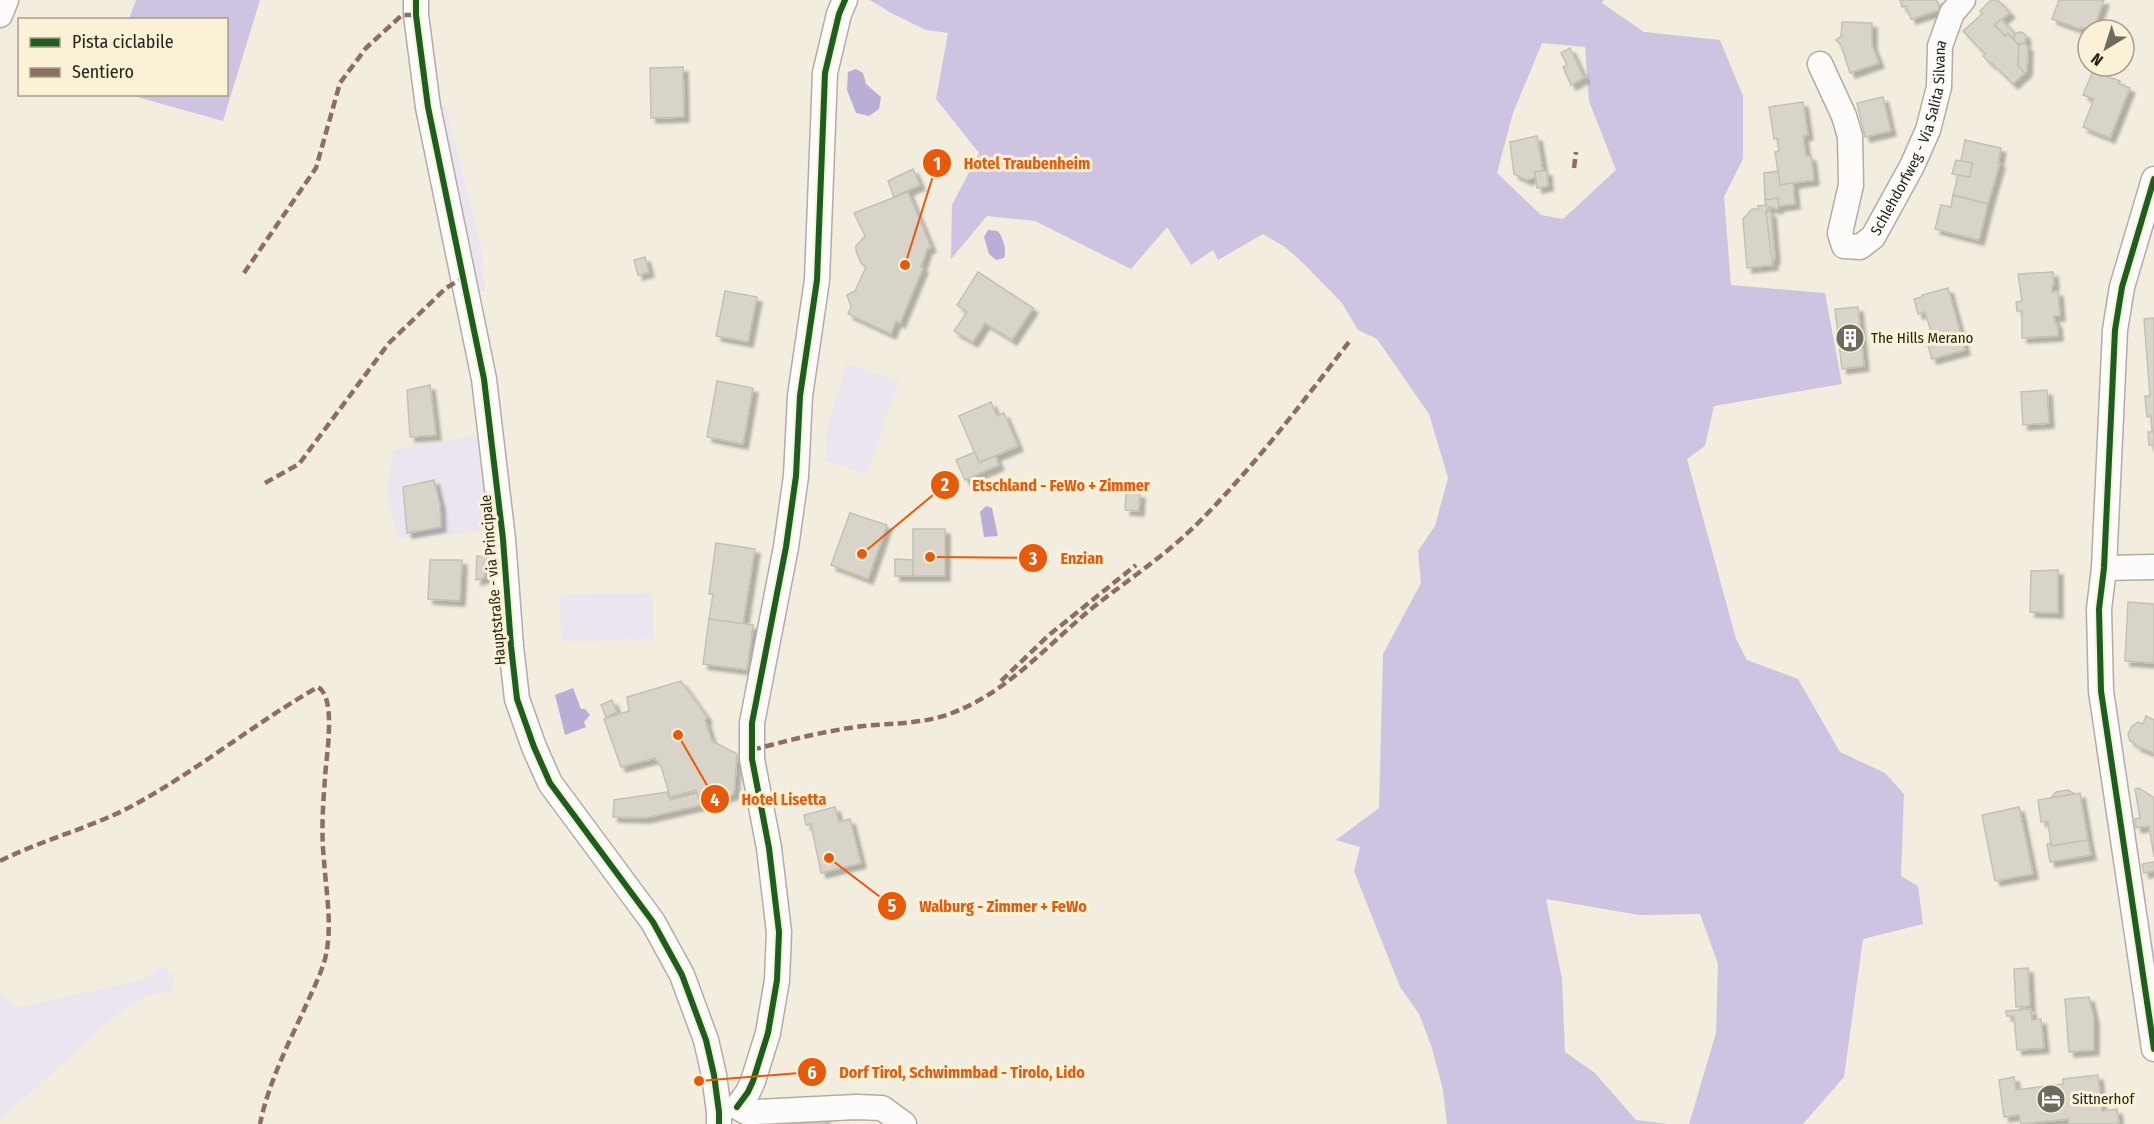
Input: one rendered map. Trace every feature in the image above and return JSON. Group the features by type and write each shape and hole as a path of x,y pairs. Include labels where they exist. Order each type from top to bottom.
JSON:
{"street":[{"path":"0,15 6,0"},
{"name":"Hauptstraße - via Principale","path":"416,0 428,107 484,379 503,539 517,699 550,783 653,922 682,975 706,1040 725,1115"},
{"path":"725,1115 748,1092 768,1033 777,980 779,932 769,848 752,759 752,723 786,547 796,476 800,396 817,280 825,73 839,14 845,0"},
{"name":"Schlehdorfweg - Via Salita Silvana","path":"1820,64 1844,116 1850,136 1851,185 1840,232 1845,246 1860,247 1873,237 1912,166 1928,130 1939,87 1940,46 1952,13 1963,0"},
{"path":"2154,179 2122,287 2115,330 2100,609 2101,691 2154,1049"},
{"path":"2104,568 2154,567"},
{"path":"725,1115 856,1107 882,1108 904,1124"}],"shaded area":[{"path":"136,0 260,0 223,121 134,96 228,96 228,18 129,18"},
{"path":"870,0 1604,0 1602,3 1644,32 1720,40 1743,96 1743,159 1724,197 1731,285 1825,293 1842,384 1714,406 1705,446 1687,459 1736,639 1747,660 1798,679 1840,752 1885,773 1904,794 1901,876 1918,886 1923,924 1863,939 1844,1077 1803,1124 1689,1124 1716,1033 1718,964 1700,914 1639,915 1546,899 1562,979 1565,1052 1595,1073 1636,1120 1669,1124 1447,1124 1443,1090 1432,1048 1419,1014 1400,987 1354,871 1360,847 1336,840 1379,808 1383,654 1421,583 1418,551 1435,526 1448,478 1429,414 1377,339 1358,330 1342,303 1304,264 1285,247 1263,234 1218,260 1213,250 1191,265 1167,227 1131,269 1035,221 987,216 951,259 952,205 979,153 936,99 948,33 926,30","holes":["1542,43 1585,47 1589,101 1616,170 1563,219 1541,215 1497,173 1513,113"]},
{"path":"856,69 863,73 866,84 881,97 879,109 869,116 856,113 847,90 848,72"},
{"path":"445,105 481,248 485,292 475,292 428,107"},
{"path":"988,230 998,231 1000,234 1005,248 1004,258 996,260 989,254 984,237"},
{"path":"847,364 898,381 867,474 824,460 828,446 825,436"},
{"path":"483,434 492,530 400,539 387,498 393,450"},
{"path":"986,506 992,508 998,536 984,537 980,512"},
{"path":"652,593 653,639 561,641 560,595"},
{"path":"573,688 581,709 585,709 590,715 584,722 586,727 565,735 555,695"},
{"path":"160,967 175,974 171,990 147,996 117,1014 0,1120 0,991 15,1008 144,980"}],"building":[{"path":"1900,0 1937,0 1940,10 1911,19 1906,6 1902,7"},
{"path":"1991,0 1998,0 2010,13 1995,25 2005,36 2008,33 2019,45 2018,66 2025,73 2013,84 1983,56 1985,54 1963,31 1982,14 1980,11"},
{"path":"2059,0 2104,0 2097,18 2076,18 2076,28 2052,19"},
{"path":"2001,19 2015,34 2013,39 2008,33 2005,36 1995,25"},
{"path":"1842,22 1872,23 1872,45 1879,63 1850,73 1841,45 1836,40 1841,36"},
{"path":"2022,32 2026,38 2022,44 2018,44 2014,36"},
{"path":"2024,43 2028,47 2025,73 2018,66 2019,45"},
{"path":"1570,48 1584,78 1571,85 1563,67 1567,65 1561,53"},
{"path":"683,67 684,117 651,118 650,68"},
{"path":"2090,78 2112,78 2120,81 2119,84 2130,88 2110,138 2083,127 2094,99 2083,95"},
{"path":"1883,97 1891,131 1865,137 1857,103"},
{"path":"1803,102 1808,135 1803,136 1806,156 1811,156 1814,180 1780,185 1775,152 1779,151 1777,138 1774,139 1769,107"},
{"path":"1537,136 1543,171 1535,172 1536,177 1527,180 1514,174 1510,142"},
{"path":"1965,140 2001,148 1998,163 2000,163 1988,204 1953,195 1958,175 1970,177 1972,163 1961,161"},
{"path":"1956,160 1972,163 1970,177 1952,174"},
{"path":"913,169 920,185 894,197 888,181"},
{"path":"1547,171 1548,186 1537,188 1535,172"},
{"path":"1778,171 1780,185 1793,183 1795,204 1779,206 1778,198 1765,200 1764,173"},
{"path":"908,192 931,247 927,249 921,267 923,268 900,323 896,321 891,334 848,314 851,307 847,295 855,291 866,267 861,263 856,251 856,246 865,236 854,213"},
{"path":"1953,195 1988,204 1979,240 1935,229 1941,205 1951,207"},
{"path":"1778,198 1777,209 1766,206 1765,200"},
{"path":"1766,205 1769,208 1766,212 1773,265 1747,268 1743,219 1752,209"},
{"path":"1766,212 1771,212 1775,259 1772,260"},
{"path":"645,257 649,272 638,275 634,260"},
{"path":"978,272 1033,308 1012,340 985,323 973,342 954,331 967,312 957,305"},
{"path":"2053,272 2052,292 2058,291 2060,316 2054,316 2058,336 2022,338 2022,311 2017,311 2016,302 2022,301 2018,274"},
{"path":"1948,288 1965,350 1932,359 1925,336 1932,334 1925,312 1918,314 1914,299"},
{"path":"725,291 757,297 748,342 716,336"},
{"name":"The Hills Merano","path":"1858,307 1864,366 1842,369 1835,309"},
{"path":"2154,318 2154,445 2149,445 2148,432 2152,432 2151,416 2147,417 2145,396 2150,396 2144,319"},
{"path":"717,381 753,388 743,444 707,437"},
{"path":"430,385 436,435 410,437 407,390"},
{"path":"2047,390 2049,423 2023,425 2021,392"},
{"path":"991,402 997,416 1004,413 1018,446 979,463 959,416"},
{"path":"975,452 979,463 995,456 999,465 965,480 956,460"},
{"path":"434,480 440,505 441,527 407,533 403,487"},
{"path":"1126,493 1140,493 1139,511 1125,510"},
{"path":"850,513 887,525 868,579 831,565"},
{"path":"913,529 945,529 945,576 913,576"},
{"path":"716,543 755,549 743,624 709,619 713,594 709,594"},
{"path":"477,556 488,558 484,578 476,580"},
{"path":"895,559 913,560 913,576 895,576"},
{"path":"430,560 462,560 460,601 428,599"},
{"path":"2058,570 2058,613 2030,612 2031,571"},
{"path":"2128,602 2154,604 2154,663 2125,661"},
{"path":"709,619 753,625 747,670 703,664"},
{"path":"681,681 707,717 705,720 712,741 737,754 734,794 701,805 696,790 670,797 661,766 655,758 621,767 604,719 629,711 627,697"},
{"path":"612,700 617,712 606,717 601,705"},
{"path":"2146,716 2154,720 2154,753 2136,746 2130,741 2128,734 2132,726 2138,722 2143,724"},
{"path":"2139,788 2154,798 2154,857 2149,826 2136,828 2135,819 2140,818 2135,789"},
{"path":"2068,790 2075,794 2051,798 2056,792"},
{"path":"667,792 670,800 697,793 701,805 645,818 613,817 614,800"},
{"path":"2080,793 2088,840 2051,846 2048,821 2041,822 2038,800"},
{"path":"835,807 839,822 850,819 861,863 821,873 811,824 806,825 804,815"},
{"path":"2019,807 2033,874 1995,881 1982,815"},
{"path":"2088,840 2091,855 2050,862 2047,844 2051,843 2051,846"},
{"path":"2154,862 2154,871 2144,873 2142,864"},
{"path":"2028,968 2030,1006 2016,1007 2014,969"},
{"path":"2089,997 2094,1019 2094,1050 2069,1052 2065,999"},
{"path":"2031,1009 2032,1020 2041,1019 2044,1048 2017,1050 2014,1016 2007,1016 2006,1011"},
{"name":"Sittnerhof","path":"2098,1075 2102,1111 2117,1109 2119,1124 2069,1124 2068,1119 2021,1124 2019,1115 2004,1117 1999,1080 2014,1077 2016,1090 2063,1084 2063,1079"},
{"path":"825,1117 825,1124 747,1124"}],"marked path":[{"path":"244,273 316,168 340,83 366,48 402,15 416,15"},
{"path":"1574,168 1576,152"},
{"path":"265,483 299,464 389,343 446,288 463,278"},
{"path":"752,750 835,730 941,717 973,704 992,692 1011,679 1096,605 1190,531 1260,455 1349,342"},
{"path":"1001,681 1049,635 1136,565"},
{"path":"0,861 134,805 181,777 318,687 324,693 329,715 322,829 328,910 327,947 318,979 273,1080 260,1124"}],"cycle path":[{"path":"416,0 428,107 484,379 503,539 517,699 550,783 653,922 682,975 706,1040 714,1075 719,1124"},
{"path":"737,1107 753,1081 768,1033 777,980 779,932 769,848 752,759 752,723 786,547 796,476 800,396 817,280 825,73 839,14 845,0"},
{"path":"2154,179 2122,287 2115,330 2104,568 2099,609 2101,691 2154,1049"}],"place":[{"name":"Hotel Traubenheim","path":"905,265"},
{"name":"The Hills Merano","path":"1850,338"},
{"name":"Etschland - FeWo + Zimmer","path":"862,554"},
{"name":"Enzian","path":"930,557"},
{"name":"Hotel Lisetta","path":"678,735"},
{"name":"Walburg - Zimmer + FeWo","path":"829,858"},
{"name":"Dorf Tirol, Schwimmbad - Tirolo, Lido","path":"699,1081"},
{"name":"Sittnerhof","path":"2051,1099"}]}
